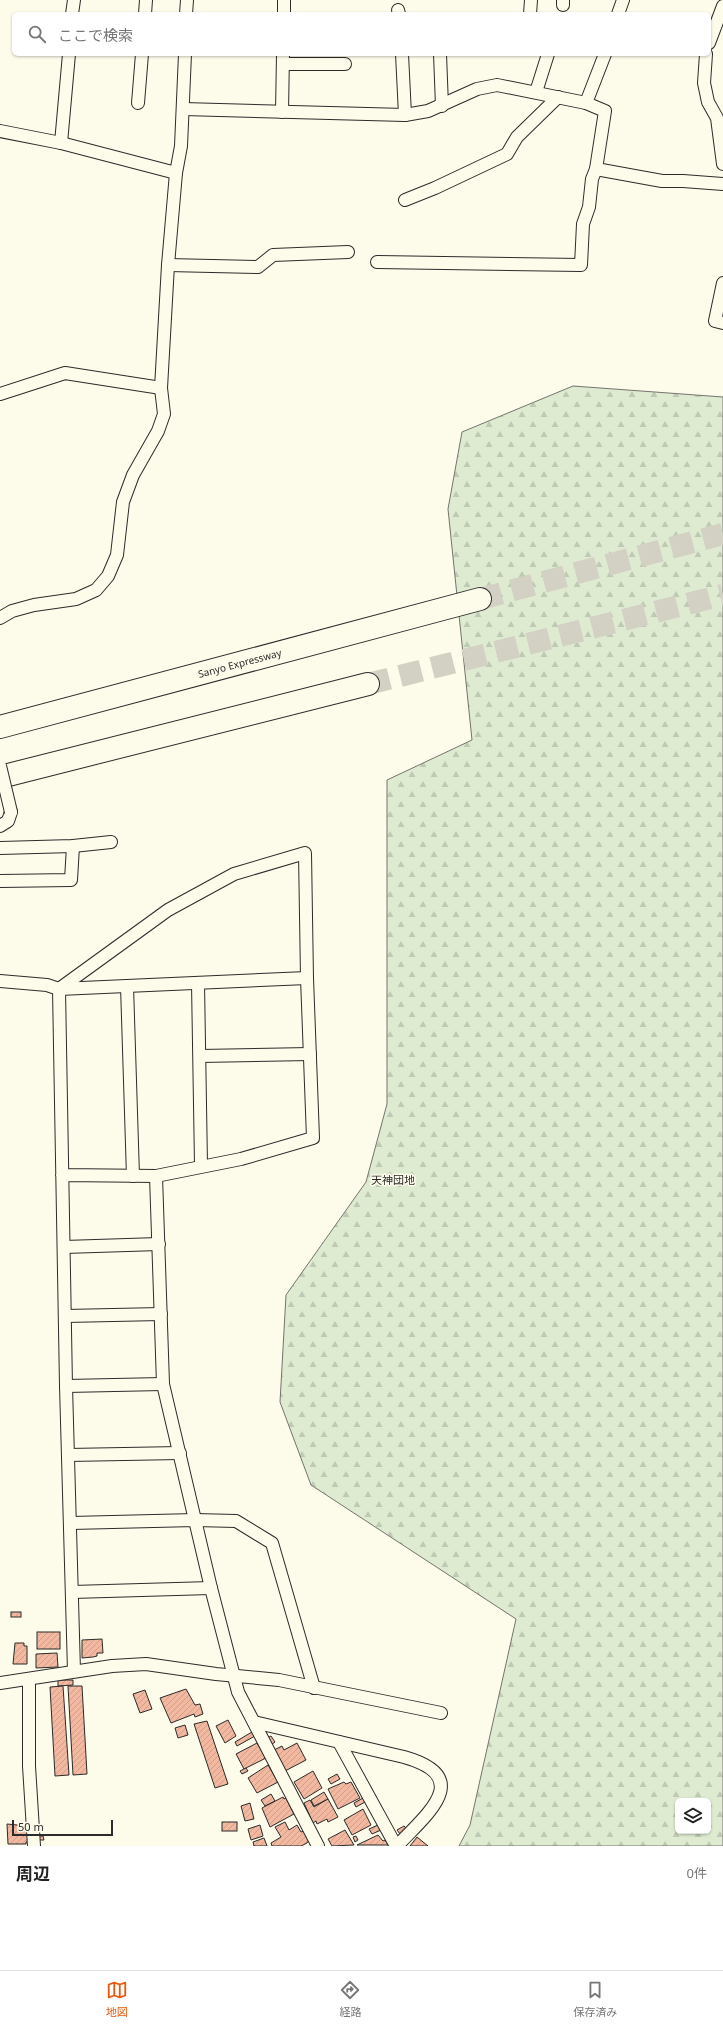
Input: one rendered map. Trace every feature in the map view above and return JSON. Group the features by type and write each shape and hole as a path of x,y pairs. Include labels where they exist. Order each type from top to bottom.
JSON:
{"highway":[{"name":"Sanyo Expressway","path":"0,727 480,599"},
{"path":"0,777 368,684"}],"street":[{"path":"72,12 74,0"},
{"path":"145,12 146,0"},
{"path":"186,0 186,12"},
{"path":"284,0 284,12"},
{"path":"530,12 531,0"},
{"path":"619,12 623,0"},
{"path":"711,38 723,6"},
{"path":"61,143 69,56"},
{"path":"138,103 142,56"},
{"path":"1,614 34,605 76,599 96,590 108,576 117,555 123,502 133,475 158,431 164,414 161,388 168,265 176,173 181,146 185,56"},
{"path":"402,56 405,115"},
{"path":"440,56 442,106"},
{"path":"536,92 547,56"},
{"path":"586,103 604,56"},
{"path":"706,56 704,83 708,102 716,118 723,164"},
{"path":"282,112 283,59 345,64"},
{"path":"183,109 405,115 428,112 477,89 497,85 586,103 605,111 596,169 592,179 589,207 583,224 581,265 377,262"},
{"path":"405,200 435,188 507,154 517,138 558,97"},
{"path":"0,131 61,143 176,173"},
{"path":"596,169 662,181 683,180 723,184"},
{"path":"168,265 258,267 273,255 348,252"},
{"path":"723,283 715,321 723,323"},
{"path":"0,394 65,374 161,388"},
{"path":"0,766 11,812 8,821 0,826"},
{"path":"0,848 73,846 111,842"},
{"path":"0,881 72,880 73,846"},
{"path":"59,989 168,910 234,874 304,853 306,978 313,1138 241,1159 201,1165 156,1176 62,1175"},
{"path":"0,981 47,985 59,989 306,978"},
{"path":"198,983 201,1165"},
{"path":"127,986 133,1176"},
{"path":"59,989 66,1386 74,1671"},
{"path":"200,1056 310,1054"},
{"path":"156,1176 163,1384 211,1588 238,1692 318,1846"},
{"path":"64,1247 159,1244"},
{"path":"65,1316 161,1314"},
{"path":"66,1386 163,1384"},
{"path":"68,1455 180,1454"},
{"path":"71,1523 195,1520 236,1521 272,1543 314,1688"},
{"path":"72,1592 211,1588"},
{"path":"0,1683 74,1671 146,1664 234,1676 279,1680 441,1713"},
{"path":"29,1679 29,1766 34,1846"},
{"path":"254,1722 340,1742 418,1761 437,1773 441,1789 439,1797 427,1813 396,1846 340,1742"}],"green space":[{"path":"573,386 723,397 723,1846 459,1846 470,1825 516,1619 311,1485 280,1402 286,1295 366,1182 387,1104 387,780 472,740 448,509 462,432"}],"building":[{"path":"11,1612 21,1612 21,1617 11,1617"},
{"path":"37,1632 60,1632 60,1649 37,1649"},
{"path":"102,1639 103,1653 97,1653 97,1656 93,1657 82,1658 82,1640"},
{"path":"15,1643 24,1643 24,1646 27,1646 27,1664 13,1664"},
{"path":"57,1653 58,1667 36,1668 36,1654"},
{"path":"58,1680 73,1680 73,1685 58,1686"},
{"path":"63,1686 69,1775 55,1776 50,1687"},
{"path":"68,1686 82,1686 87,1774 73,1775"},
{"path":"186,1689 195,1705 200,1704 203,1714 195,1717 194,1714 171,1723 160,1698"},
{"path":"145,1690 152,1709 140,1713 133,1694"},
{"path":"228,1720 236,1736 225,1743 216,1726"},
{"path":"207,1721 228,1784 215,1788 194,1724"},
{"path":"185,1725 188,1735 178,1738 175,1728"},
{"path":"252,1732 255,1736 237,1746 235,1742"},
{"path":"271,1736 275,1742 271,1745 267,1738"},
{"path":"257,1743 266,1758 244,1769 236,1754"},
{"path":"297,1743 306,1760 285,1771 274,1750 282,1746 284,1750"},
{"path":"268,1765 278,1782 257,1793 248,1778"},
{"path":"246,1768 248,1771 242,1774 240,1771"},
{"path":"313,1771 322,1788 304,1799 294,1782"},
{"path":"337,1774 340,1779 331,1784 328,1779"},
{"path":"344,1782 346,1784 351,1782 360,1798 338,1809 328,1789"},
{"path":"324,1792 328,1799 314,1806 311,1800"},
{"path":"271,1794 275,1801 265,1806 261,1800"},
{"path":"283,1797 284,1799 286,1798 294,1814 270,1827 262,1808"},
{"path":"363,1798 365,1802 356,1807 354,1803"},
{"path":"328,1799 338,1817 328,1822 327,1819 317,1824 316,1821 313,1823 304,1803 310,1800 314,1807"},
{"path":"250,1803 254,1819 245,1821 241,1806"},
{"path":"363,1809 371,1825 352,1835 344,1820"},
{"path":"222,1822 237,1822 237,1831 222,1831"},
{"path":"285,1822 289,1830 297,1825 301,1832 304,1831 309,1840 307,1843 301,1846 272,1846 271,1843 281,1837 275,1827"},
{"path":"7,1824 28,1826 29,1842 26,1842 26,1844 8,1844"},
{"path":"260,1825 263,1836 251,1840 248,1829"},
{"path":"378,1825 381,1830 372,1834 369,1829"},
{"path":"404,1826 406,1828 400,1834 397,1830"},
{"path":"345,1830 354,1845 332,1846 328,1839"},
{"path":"378,1835 383,1841 385,1840 388,1845 357,1845"},
{"path":"38,1836 43,1836 44,1840 38,1840"},
{"path":"356,1836 358,1840 355,1842 353,1837"},
{"path":"417,1837 428,1846 410,1846"},
{"path":"264,1838 267,1846 254,1846 253,1842"}],"tunnel":[{"path":"480,599 723,534"},
{"path":"368,684 723,595"}],"district":[{"name":"天神団地","path":"393,1179"}]}
